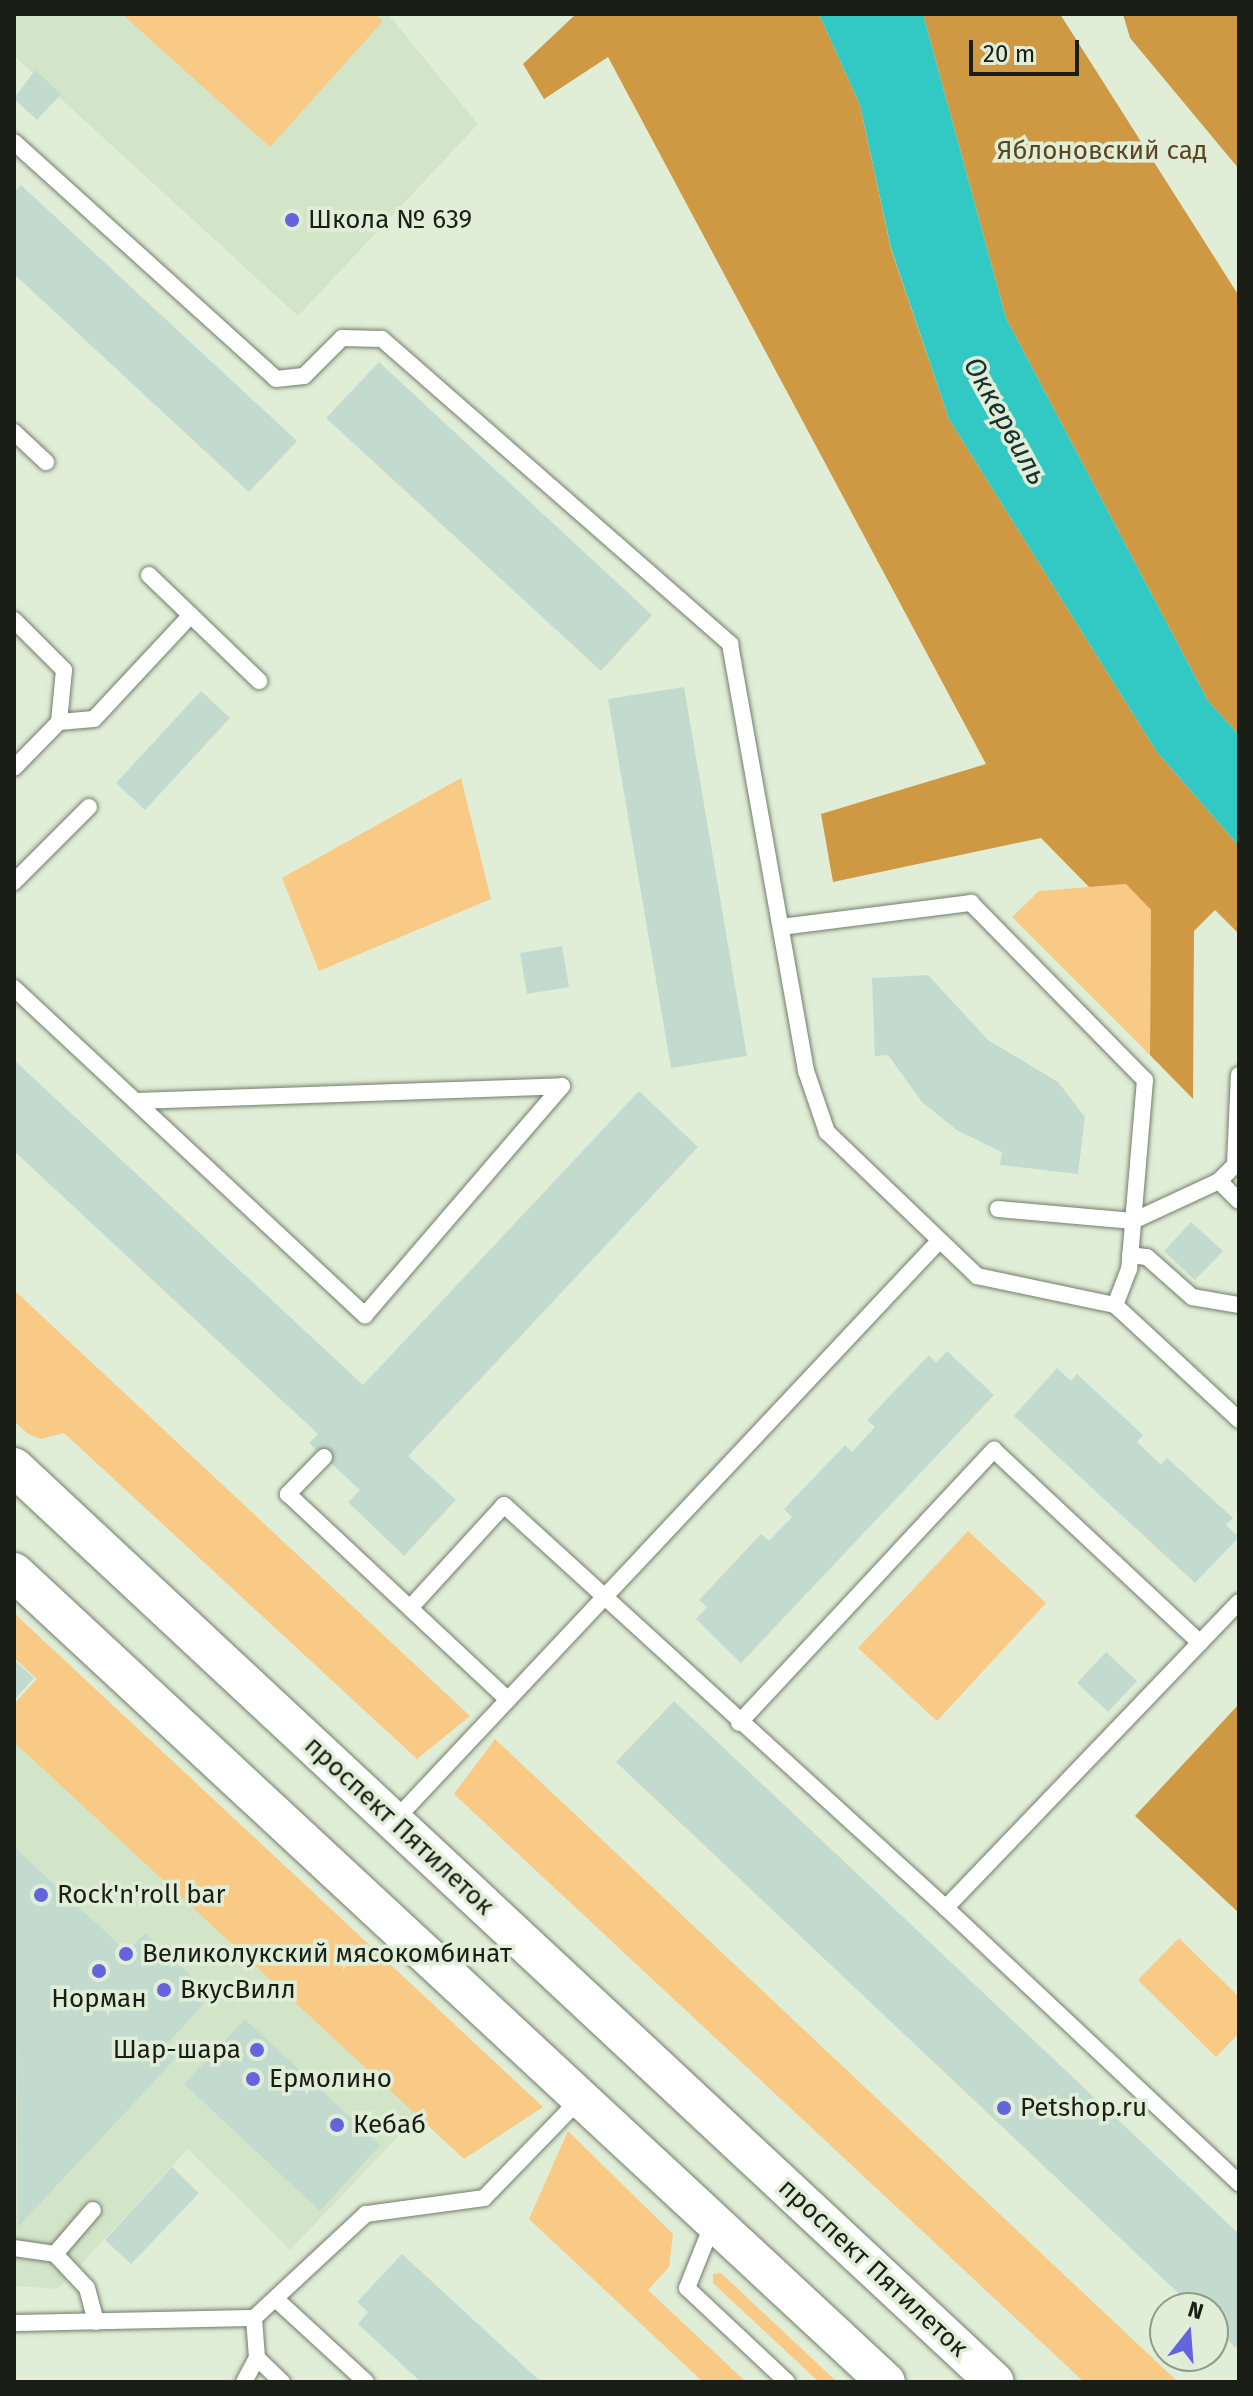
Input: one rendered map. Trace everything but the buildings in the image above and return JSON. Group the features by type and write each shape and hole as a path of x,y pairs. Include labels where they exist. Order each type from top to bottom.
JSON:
{"street":[{"name":"проспект Пятилеток","path":"14,1467 995,2382"},
{"path":"14,1572 886,2382"}],"lane":[{"path":"14,142 276,379 304,376 342,338 382,339 730,644 806,1071 827,1132 977,1276 1115,1305 1239,1420"},
{"path":"14,432 46,462"},
{"path":"149,575 259,681"},
{"path":"59,722 94,719 191,615"},
{"path":"14,620 64,670 59,722 14,768"},
{"path":"14,882 89,807"},
{"path":"781,927 971,903 1145,1080 1130,1255 1115,1305"},
{"path":"14,988 365,1315 562,1086 137,1101"},
{"path":"998,1209 1133,1221 1219,1181 1235,1165 1239,1075"},
{"path":"1219,1181 1239,1201"},
{"path":"394,1821 602,1596 939,1241"},
{"path":"1130,1255 1147,1257 1192,1297 1239,1305"},
{"path":"739,1723 994,1450 1200,1643"},
{"path":"324,1457 288,1494 508,1700"},
{"path":"410,1608 504,1505 739,1723 946,1908 1239,2183"},
{"path":"946,1908 1239,1602"},
{"path":"14,2323 254,2318 279,2302 366,2214 484,2198 580,2099"},
{"path":"55,2254 93,2210"},
{"path":"713,2223 687,2288 787,2382"},
{"path":"14,2248 55,2254 87,2288 96,2322"},
{"path":"279,2302 366,2382"},
{"path":"244,2382 257,2358 254,2318"},
{"path":"257,2358 282,2382"}],"shaded area":[{"name":"Школа № 639","path":"14,14 388,14 478,124 298,316 14,56"},
{"path":"122,14 375,14 383,21 270,147"},
{"path":"461,778 491,899 319,971 282,878"},
{"path":"1126,884 1151,910 1150,1055 1012,917 1039,891"},
{"path":"14,1290 470,1716 417,1759 64,1433 41,1439 28,1434 14,1421"},
{"path":"968,1531 1046,1603 937,1721 858,1648"},
{"path":"14,1613 543,2107 464,2159 14,1742 14,1704 37,1679 14,1658"},
{"path":"14,1722 434,2099 290,2250 188,2149 58,2289 14,2286"},
{"path":"495,1739 1149,2355 1149,2372 1167,2372 1178,2382 1084,2382 454,1794"},
{"path":"1179,1938 1239,1997 1239,2033 1216,2057 1138,1980"},
{"path":"568,2131 673,2234 669,2267 648,2290 746,2382 703,2382 529,2219"},
{"path":"721,2273 837,2382 819,2382 713,2283 713,2274"}],"green space":[{"path":"576,14 819,14 860,105 891,249 949,419 1157,752 1239,846 1239,934 1215,910 1194,931 1193,1099 1150,1055 1151,910 1126,884 1089,887 1041,838 833,882 821,814 986,764 608,57 544,99 523,64"},
{"name":"Яблоновский сад","path":"923,14 1060,14 1239,296 1239,735 1208,701 1006,318"},
{"path":"1123,14 1239,14 1239,169 1130,38"},
{"path":"1239,1704 1239,1913 1135,1816"}],"water":[{"name":"Оккервиль","path":"819,14 923,14 1006,318 1208,701 1239,735 1239,846 1157,752 949,419 891,248 860,105"}],"place":[{"name":"Школа № 639","path":"292,220"},
{"name":"Rock'n'roll bar","path":"41,1895"},
{"name":"Великолукский мясокомбинат","path":"126,1954"},
{"name":"Норман","path":"99,1971"},
{"name":"ВкусВилл","path":"164,1990"},
{"name":"Шар-шара","path":"257,2050"},
{"name":"Ермолино","path":"253,2079"},
{"name":"Petshop.ru","path":"1004,2108"},
{"name":"Кебаб","path":"337,2125"}]}
